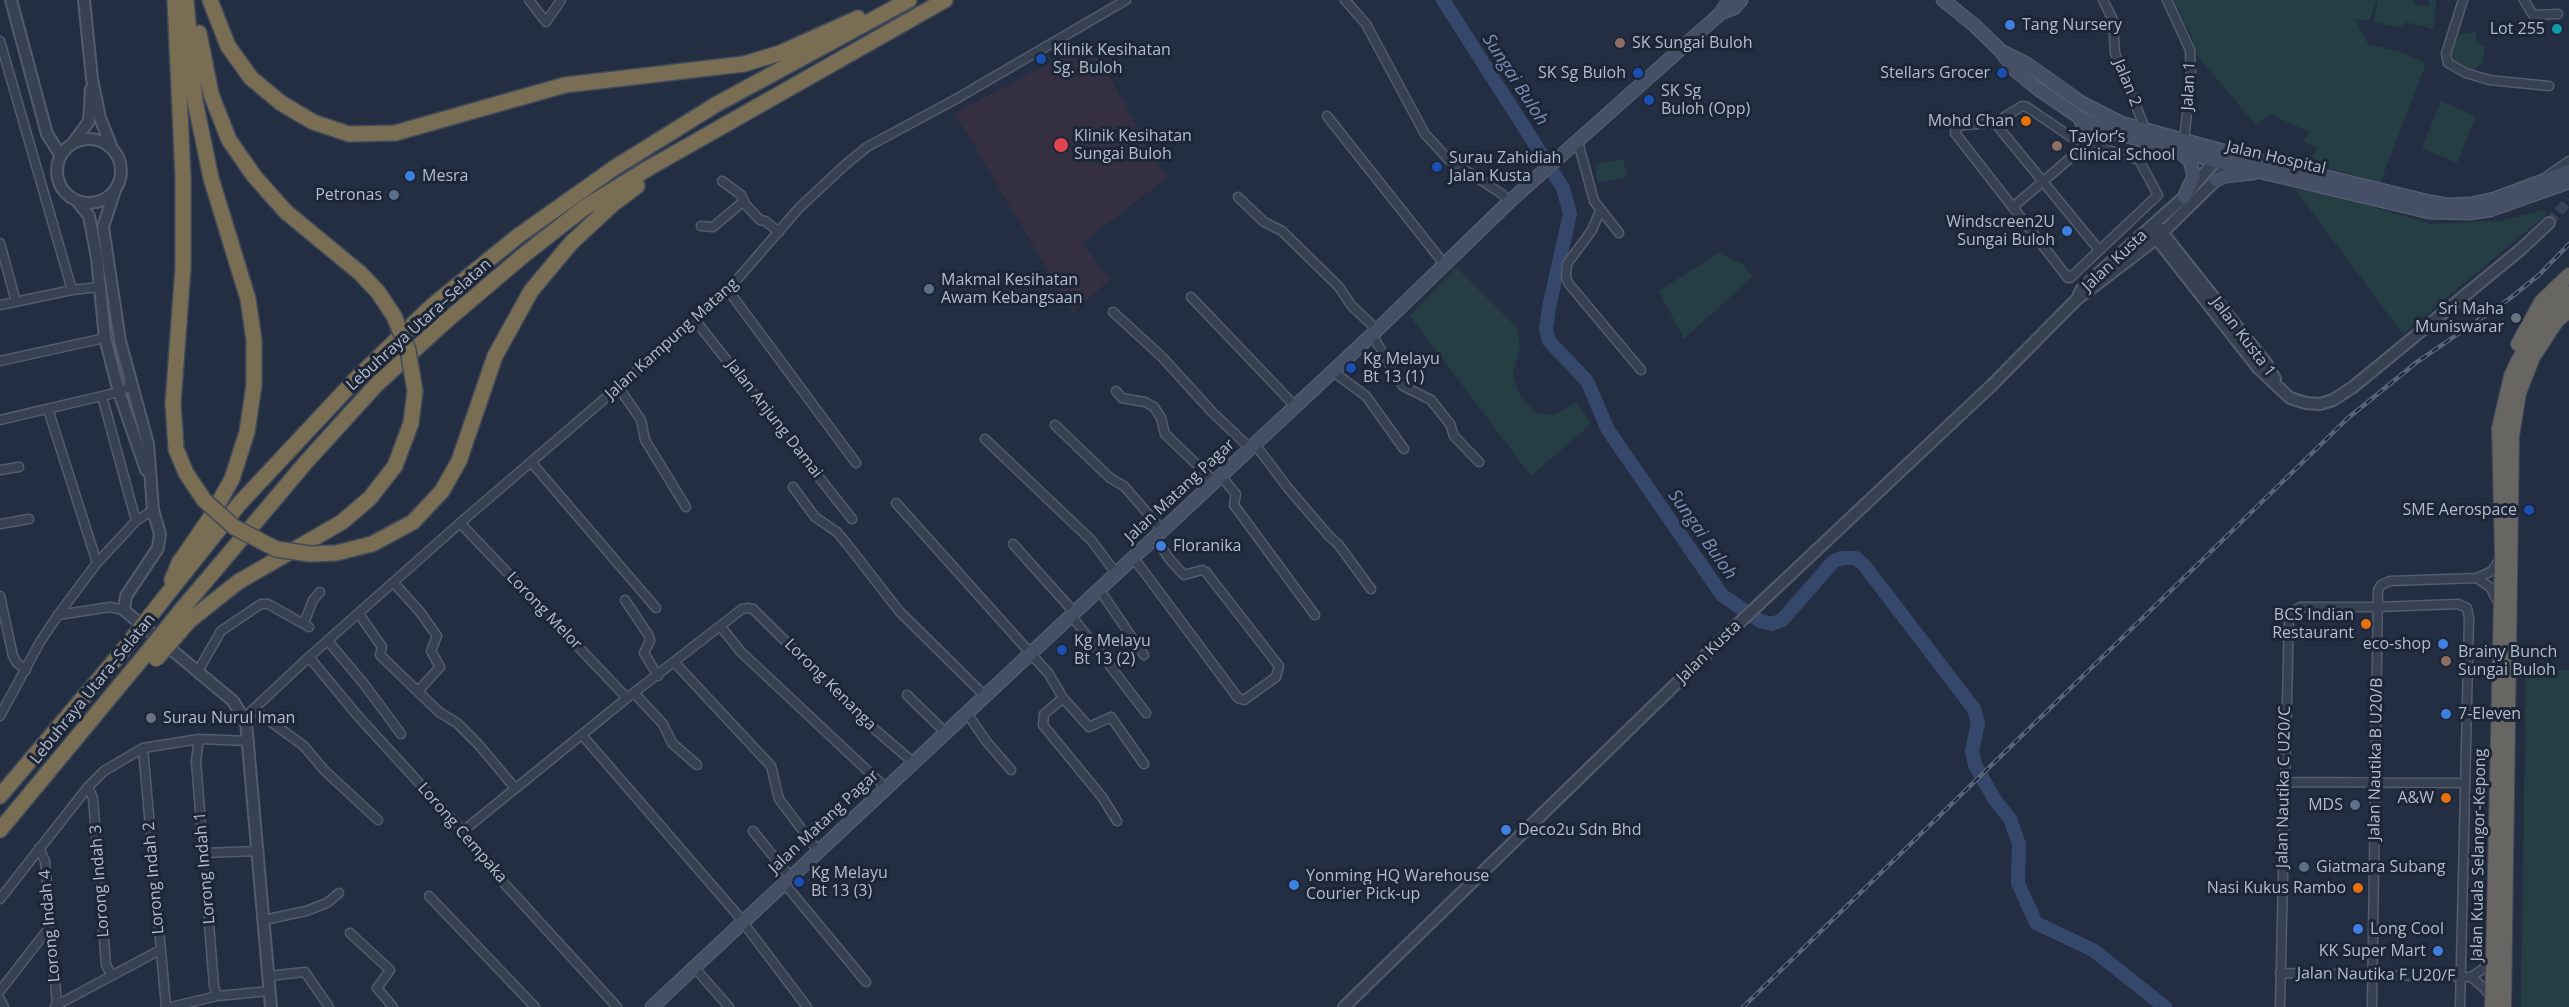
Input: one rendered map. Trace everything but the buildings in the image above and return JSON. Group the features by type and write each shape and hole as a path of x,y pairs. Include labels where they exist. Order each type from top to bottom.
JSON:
{"highway":[{"path":"175,0 183,177 183,245 173,403 176,449 186,473 204,500 234,527 276,549 310,554 336,554 372,544 413,522 442,491 459,461 495,356 531,291 571,243 613,204 663,170 689,146"},
{"path":"165,597 179,563 210,518 232,479 247,432 254,385 254,340 248,298 211,178 195,101 186,0"},
{"path":"186,615 342,522 370,498 395,466 411,423 415,391 408,350 394,316 378,292 360,273 286,212 254,176 229,140 211,94 201,48 196,0"},
{"path":"210,0 228,46 251,78 281,103 313,122 349,134 395,133 565,85 744,64 780,53 897,0"},
{"name":"Lebuhraya Utara–Selatan","path":"0,796 120,653 240,503 357,378 433,305 518,236 614,168 717,104 909,0"},
{"name":"Lebuhraya Utara–Selatan","path":"0,830 132,671 145,667 307,461 377,384 428,337 525,254 584,208 945,0"},
{"path":"2499,428 2502,393 2511,359 2541,302 2569,276"},
{"name":"Jalan Kuala Selangor-Kepong","path":"2496,1005 2493,956 2502,555 2499,428 2511,376 2518,361 2545,317 2569,293"},
{"name":"Jalan Kuala Selangor-Kepong","path":"2496,1005 2512,436 2515,409 2525,377 2544,339 2569,310"},
{"path":"2525,377 2559,330 2569,322"}],"main road":[{"name":"Jalan Matang Pagar","path":"657,1005 742,922 1375,332 1509,202 1721,13 1729,0"},
{"path":"1721,13 1734,8 1741,0"},
{"name":"Jalan Hospital","path":"1943,0 2000,50 2016,71 2056,102 2100,128 2120,134 2448,205 2471,204 2494,199 2541,181 2567,165"},
{"name":"Jalan Hospital","path":"2000,50 2027,64 2052,83 2108,117 2182,146"},
{"path":"2052,83 2065,99 2097,120 2100,128"},
{"path":"2079,117 2089,141 2120,134"},
{"path":"2182,146 2190,161 2194,176 2184,197"},
{"name":"Jalan Hospital","path":"2225,157 2269,172 2429,212 2447,214 2490,210 2569,182"},
{"path":"2216,180 2236,174 2269,172"}],"street":[{"path":"11,0 47,134 61,156"},
{"path":"84,0 92,79 100,118 121,170 103,227 120,341 148,444 153,510 160,534 158,548 126,596 124,610"},
{"path":"529,0 546,22 561,0"},
{"name":"Jalan Kampung Matang","path":"244,718 309,657 619,388 728,290 823,184 867,147 956,99 1126,0"},
{"path":"1345,0 1366,24 1425,134 1448,159 1502,194 1509,202"},
{"name":"Jalan 2","path":"2103,0 2113,20 2115,53 2146,131"},
{"name":"Jalan 1","path":"2167,0 2190,50 2191,75 2182,146"},
{"path":"2463,0 2446,54 2448,63 2466,73 2489,80 2549,86"},
{"path":"2524,0 2533,15 2558,14"},
{"path":"0,41 72,290"},
{"path":"92,79 89,121 61,156 57,166 57,177 68,195 77,201 89,216 97,258 105,338 119,392 150,482"},
{"path":"2025,106 2074,139 2089,141 2139,160 2158,195 2073,277 2068,278 1955,133 1956,129 1962,126 1995,123 2025,106"},
{"path":"1327,116 1445,265"},
{"path":"1995,123 2099,250"},
{"path":"2013,207 2044,182 2100,128"},
{"path":"73,143 83,139 94,139 105,143 114,151"},
{"path":"1578,142 1594,201 1619,233"},
{"name":"Jalan Kusta","path":"1344,1007 1771,592 1992,385 2076,300 2159,236 2216,180 2225,157"},
{"name":"Jalan Kusta","path":"2076,300 2081,290 2225,157"},
{"path":"722,181 741,195 760,220 765,221 779,232"},
{"path":"77,201 98,202 115,190"},
{"path":"1238,197 1264,222 1282,231 1339,287 1351,305 1375,332 1403,386 1431,400 1450,424 1454,436 1479,462"},
{"path":"701,226 713,227 744,201"},
{"path":"1600,211 1592,230 1567,264 1566,278 1641,370"},
{"path":"2281,390 2290,398 2306,403 2326,403 2341,396 2502,265 2549,223"},
{"name":"Jalan Kusta","path":"2152,226 2159,236"},
{"name":"Jalan Kusta 1","path":"2159,236 2169,255 2258,368 2281,390"},
{"name":"Jalan Kusta 1","path":"2159,236 2266,363 2281,390"},
{"path":"1,248 16,302"},
{"path":"2144,249 2153,248 2169,255"},
{"path":"0,305 72,290 99,287"},
{"path":"728,290 856,463"},
{"path":"1191,297 1295,406"},
{"path":"1113,312 1162,357 1213,413 1252,446 1338,544 1371,589"},
{"name":"Jalan Anjung Damai","path":"695,320 852,519"},
{"path":"0,361 105,338"},
{"path":"1332,371 1366,396 1404,449"},
{"path":"0,420 119,392 127,388 130,379"},
{"path":"619,388 641,420 645,440 686,507"},
{"path":"1116,391 1122,398 1145,402 1154,407 1161,418 1165,434 1236,494 1234,505 1315,615"},
{"path":"102,396 136,521"},
{"path":"48,409 97,563"},
{"path":"1054,425 1110,478 1124,486 1184,575 1202,570 1206,572 1279,666 1276,677 1244,700 1239,698 1133,557"},
{"path":"986,439 1091,540 1116,573"},
{"path":"531,462 656,608"},
{"path":"0,471 20,467"},
{"path":"793,487 815,517 837,532 900,611 985,696"},
{"path":"896,503 976,595 1031,653 1063,698 1089,728 1111,717 1143,764"},
{"path":"0,716 58,615 97,563 136,521 153,510"},
{"path":"0,524 29,519"},
{"name":"Lorong Melor","path":"460,524 630,696 663,724 672,743 697,765"},
{"path":"1013,544 1073,614 1146,713"},
{"path":"2500,609 2491,588 2477,578 2492,571 2502,555"},
{"name":"Jalan Nautika B U20/B","path":"2372,1007 2378,593 2381,585 2390,581 2477,578"},
{"path":"394,583 420,612 437,636 431,651 440,667 418,691"},
{"path":"1099,589 1144,654"},
{"path":"198,671 221,631 261,604 268,604 307,625 313,600 320,592"},
{"path":"0,596 14,656 17,663 26,670"},
{"path":"625,600 649,636 650,641 644,653 658,676"},
{"path":"2377,607 2458,604 2467,608 2469,618 2460,1007"},
{"name":"Jalan Nautika C U20/C","path":"2280,1007 2287,620 2292,612 2300,607 2377,607"},
{"path":"58,615 110,608 124,610 233,701 244,718 249,741 271,1007"},
{"name":"Lorong Kenanga","path":"721,627 742,609 753,609 872,727 913,762"},
{"path":"359,614 382,647 380,655 439,712 457,723 515,788"},
{"path":"463,831 630,696 721,627 741,652 886,788"},
{"path":"328,641 401,734"},
{"name":"Lorong Cempaka","path":"309,657 357,715 463,831 502,881 617,1007"},
{"path":"675,663 771,766 779,799 818,851"},
{"path":"907,695 946,733"},
{"path":"1063,698 1044,714 1043,725 1102,797 1117,821"},
{"path":"253,710 304,746 324,770 378,820"},
{"path":"967,713 986,741 1011,770"},
{"path":"582,735 736,913 807,1007"},
{"path":"0,899 88,787 104,771 143,748 198,740 249,741"},
{"name":"Lorong Indah 1","path":"198,740 196,760 214,986 218,996"},
{"name":"Lorong Indah 2","path":"143,748 166,1007"},
{"path":"2284,782 2466,783"},
{"name":"Lorong Indah 3","path":"88,787 93,798 106,965 112,976"},
{"path":"753,831 787,880 866,982"},
{"name":"Lorong Indah 4","path":"39,848 45,861 56,1006"},
{"path":"204,853 259,851"},
{"path":"264,920 306,911 327,903 339,893"},
{"path":"429,896 535,1007"},
{"path":"0,992 45,933 51,929"},
{"path":"350,933 390,970 377,988 393,1007"},
{"path":"56,1006 160,950"},
{"name":"Jalan Nautika F U20/F","path":"2280,973 2470,977 2483,969 2493,956"},
{"path":"694,967 729,1007"},
{"path":"269,976 305,972 329,1007"},
{"name":"Jalan Nautika F U20/F","path":"2470,977 2484,988 2496,1005"},
{"path":"171,1007 218,996 270,991"},
{"path":"0,999 4,1007"}],"shaded area":[{"name":"Klinik Kesihatan Sungai Buloh","path":"1090,42 1166,178 1082,243 1110,279 1073,313 955,113"}],"green space":[{"path":"2174,0 2376,0 2370,20 2355,19 2368,44 2401,52 2426,63 2380,183 2309,162 2317,148 2303,142 2309,132 2270,114 2256,125 2195,53 2192,37"},
{"path":"2378,0 2413,0 2413,3 2428,7 2429,0 2436,0 2433,29 2406,22 2401,28 2374,22"},
{"path":"2476,32 2476,43 2485,46 2482,64 2473,70 2454,60 2452,54 2457,34"},
{"path":"2441,101 2476,116 2457,163 2422,148"},
{"path":"1623,159 1627,177 1598,183 1595,164"},
{"path":"2295,189 2336,196 2431,224 2499,221 2544,210 2547,214 2403,334"},
{"path":"1718,253 1743,264 1752,277 1684,339 1659,291"},
{"path":"1456,267 1517,328 1520,347 1513,374 1520,396 1538,414 1554,415 1576,402 1591,424 1531,476 1410,316"},
{"path":"2526,670 2569,670 2569,1007 2521,1007"}],"waterway":[{"name":"Sungai Buloh","path":"1443,0 1563,188 1570,214 1549,307 1546,329 1549,341 1587,381 1608,430 1722,595 1760,621 1772,624 1782,620 1834,561 1856,558 1864,565 1974,709 1978,723 1972,751 1975,765 1995,800 2010,819 2019,844 2018,883 2036,923 2093,950 2165,1007"}],"tunnel":[{"path":"2549,223 2569,200"}],"railway":[{"path":"1743,1007 2348,418 2417,362 2509,299 2539,275 2569,244"}],"place":[{"name":"Tang Nursery","path":"2010,25"},
{"name":"Lot 255","path":"2557,29"},
{"name":"SK Sungai Buloh","path":"1620,43"},
{"name":"Klinik Kesihatan Sg. Buloh","path":"1041,59"},
{"name":"SK Sg Buloh","path":"1638,73"},
{"name":"Stellars Grocer","path":"2002,73"},
{"name":"SK Sg Buloh (Opp)","path":"1649,100"},
{"name":"Mohd Chan","path":"2026,121"},
{"name":"Klinik Kesihatan Sungai Buloh","path":"1061,145"},
{"name":"Taylor’s Clinical School","path":"2057,146"},
{"name":"Surau Zahidiah Jalan Kusta","path":"1437,167"},
{"name":"Mesra","path":"410,176"},
{"name":"Petronas","path":"394,195"},
{"name":"Windscreen2U Sungai Buloh","path":"2067,231"},
{"name":"Makmal Kesihatan Awam Kebangsaan","path":"929,289"},
{"name":"Sri Maha Muniswarar","path":"2516,318"},
{"name":"Kg Melayu Bt 13 (1)","path":"1351,368"},
{"name":"SME Aerospace","path":"2529,510"},
{"name":"Floranika","path":"1161,546"},
{"name":"BCS Indian Restaurant","path":"2366,624"},
{"name":"eco-shop","path":"2443,644"},
{"name":"Kg Melayu Bt 13 (2)","path":"1062,650"},
{"name":"Brainy Bunch Sungai Buloh","path":"2446,661"},
{"name":"7-Eleven","path":"2446,714"},
{"name":"Surau Nurul Iman","path":"151,718"},
{"name":"A&W","path":"2446,798"},
{"name":"MDS","path":"2355,805"},
{"name":"Deco2u Sdn Bhd","path":"1506,830"},
{"name":"Giatmara Subang","path":"2304,867"},
{"name":"Kg Melayu Bt 13 (3)","path":"799,882"},
{"name":"Yonming HQ Warehouse Courier Pick-up","path":"1294,885"},
{"name":"Nasi Kukus Rambo","path":"2358,888"},
{"name":"Long Cool","path":"2358,929"},
{"name":"KK Super Mart","path":"2438,951"}]}
